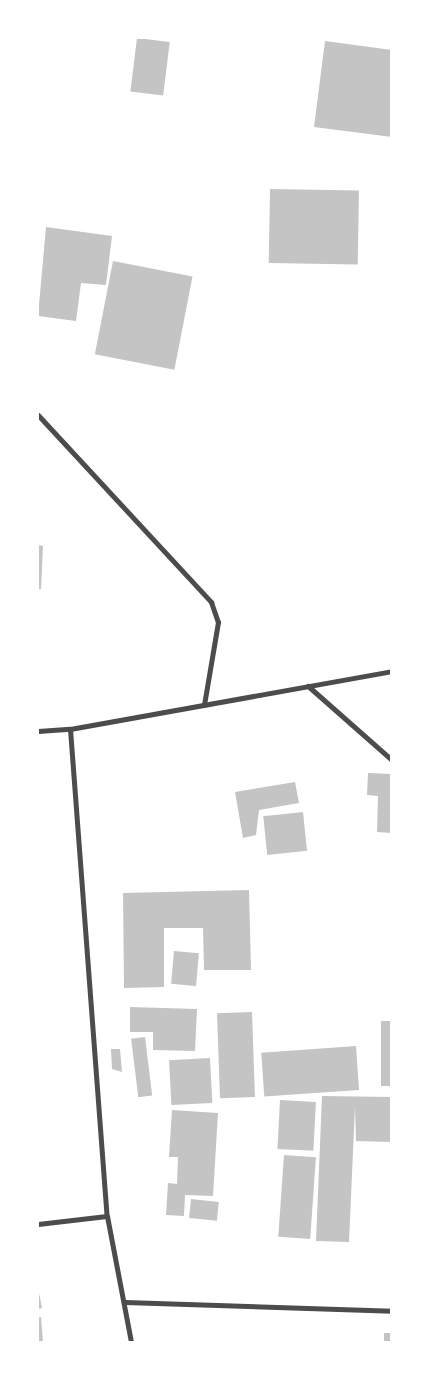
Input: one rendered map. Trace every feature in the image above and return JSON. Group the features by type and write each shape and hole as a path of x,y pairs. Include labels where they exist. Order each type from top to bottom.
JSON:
{"street":[{"path":"38,415 211,602 218,622 204,705"},
{"path":"38,731 70,729 392,671"},
{"path":"308,686 392,760"},
{"path":"70,729 107,1216 125,1302 131,1342"},
{"path":"38,1224 107,1216"},
{"path":"125,1302 392,1311"}],"building":[{"path":"137,38 170,42 163,96 130,92"},
{"path":"325,41 392,50 392,137 314,127"},
{"path":"270,189 359,191 358,265 269,263"},
{"path":"46,227 112,236 106,285 81,283 76,321 38,316"},
{"path":"113,261 193,276 174,370 95,354"},
{"path":"38,545 43,546 41,589 38,589"},
{"path":"368,773 392,774 392,833 377,832 378,796 367,795"},
{"path":"295,782 299,803 259,810 256,835 243,838 235,792"},
{"path":"303,812 307,851 267,855 263,816"},
{"path":"249,890 251,970 204,970 203,928 164,928 164,987 124,988 123,893"},
{"path":"174,951 199,953 196,986 171,984"},
{"path":"130,1007 197,1009 195,1051 153,1050 153,1032 130,1032"},
{"path":"252,1012 255,1097 220,1098 217,1013"},
{"path":"381,1021 392,1021 392,1086 381,1086"},
{"path":"145,1037 152,1096 138,1097 131,1039"},
{"path":"356,1046 359,1090 264,1097 261,1053"},
{"path":"111,1049 120,1049 122,1072 112,1069"},
{"path":"210,1058 212,1103 171,1105 169,1060"},
{"path":"322,1096 392,1097 392,1142 356,1141 355,1107 349,1242 316,1241"},
{"path":"280,1100 316,1102 313,1151 277,1149"},
{"path":"172,1110 218,1113 213,1196 185,1195 184,1216 166,1215 168,1183 177,1184 178,1157 169,1157"},
{"path":"284,1155 316,1157 310,1239 278,1237"},
{"path":"191,1199 219,1202 217,1221 189,1218"},
{"path":"38,1288 42,1308 38,1309"},
{"path":"38,1317 41,1317 43,1342 38,1342"},
{"path":"384,1333 392,1333 392,1342 384,1342"}]}
